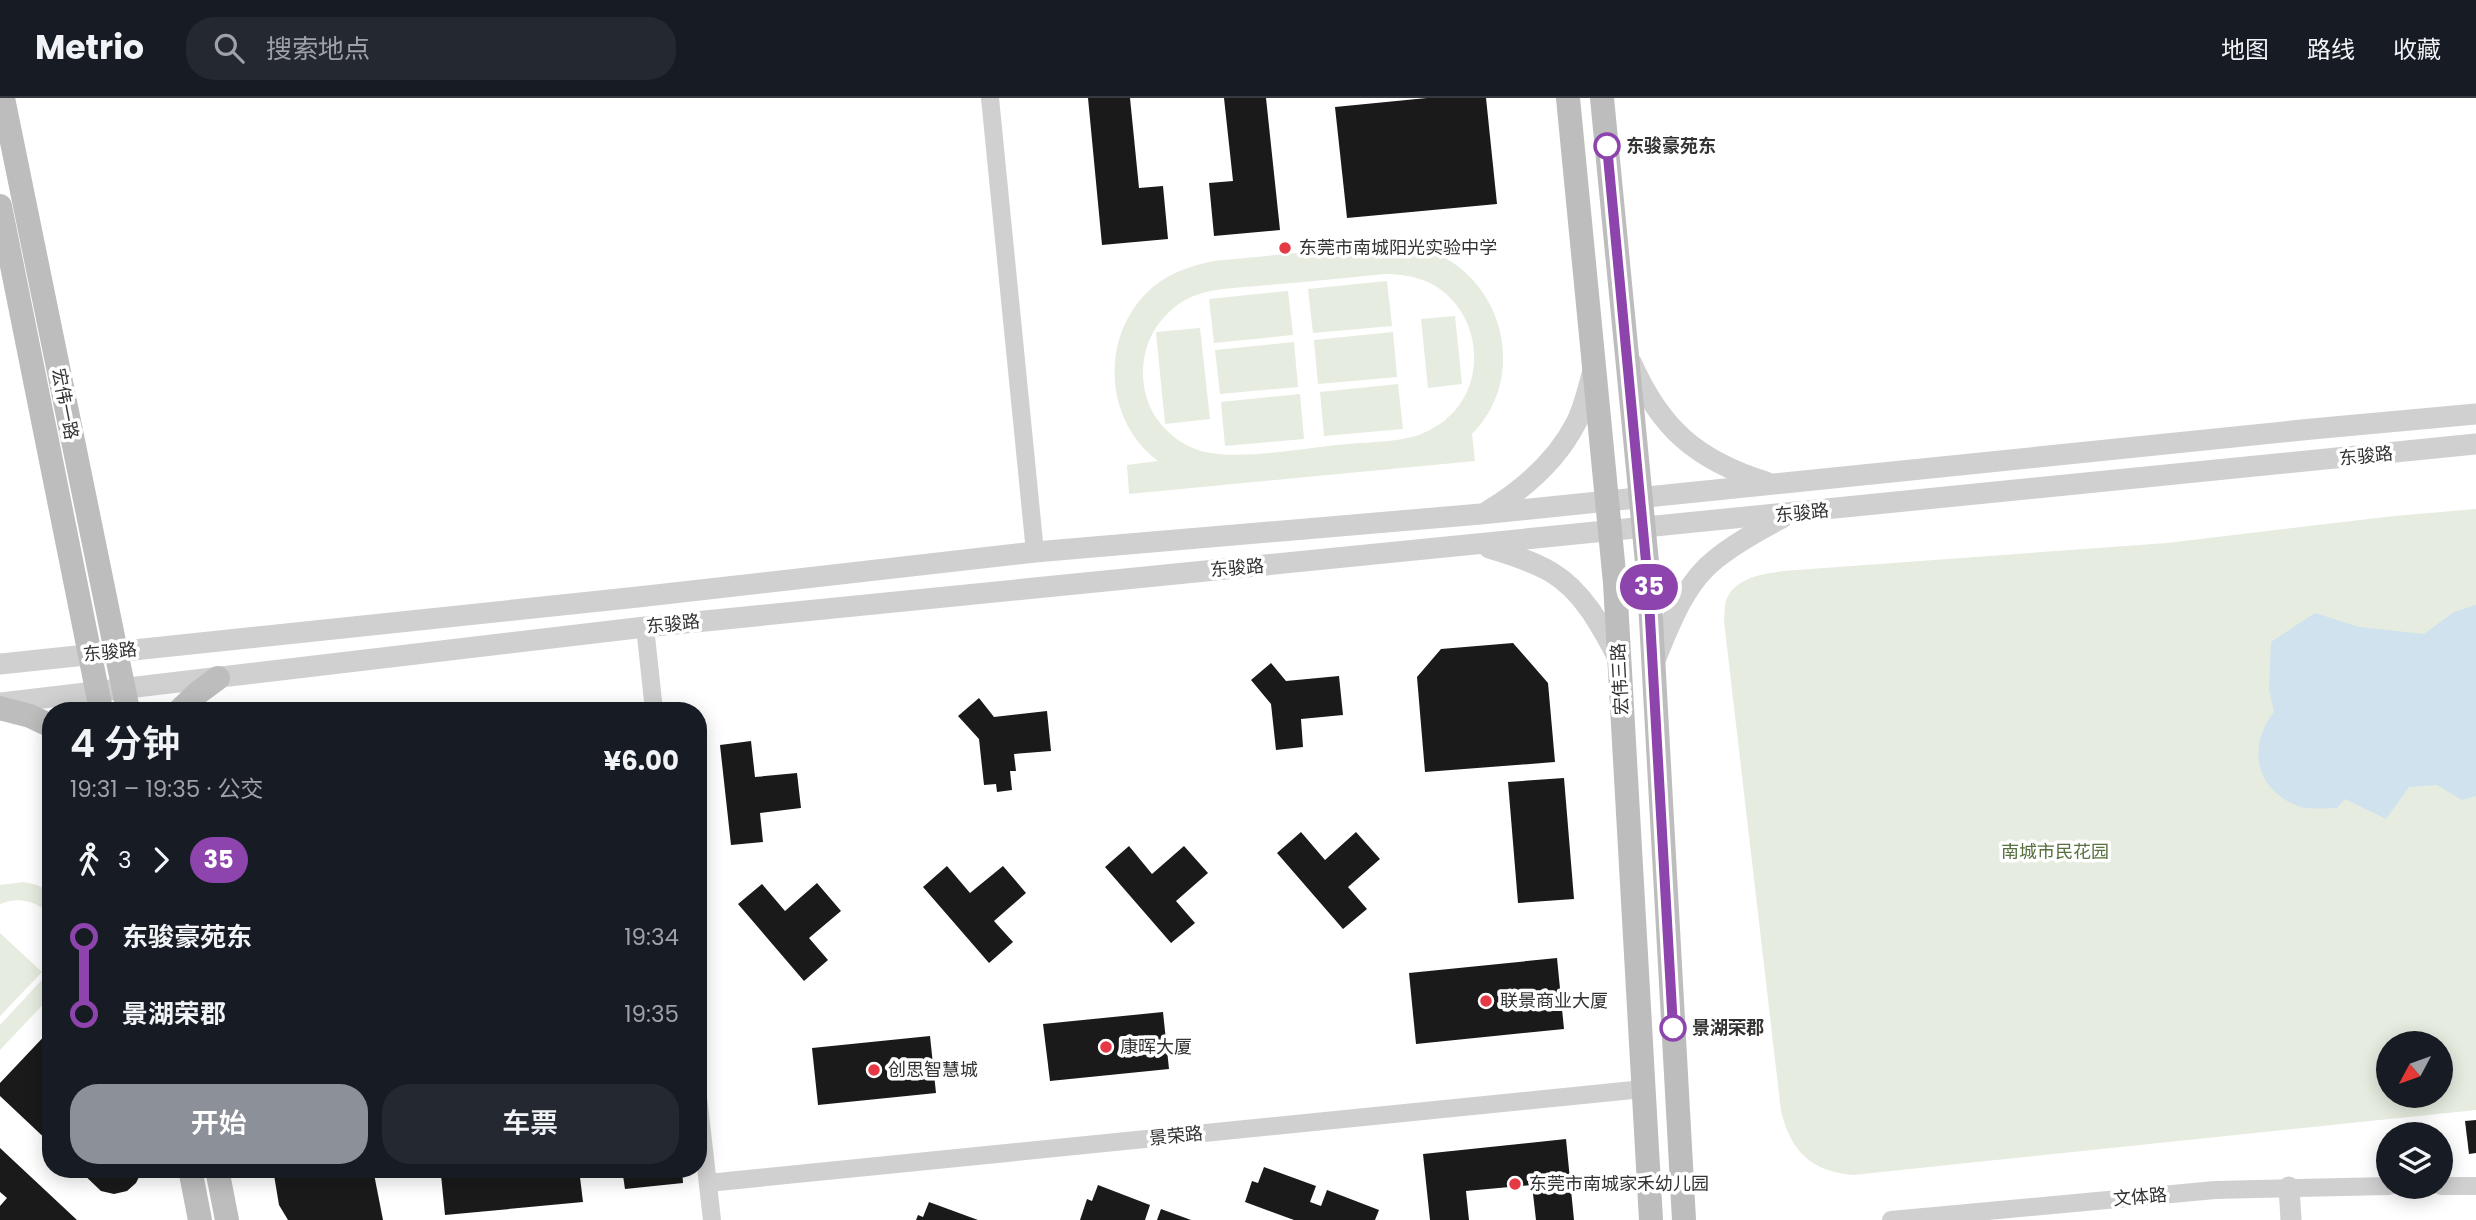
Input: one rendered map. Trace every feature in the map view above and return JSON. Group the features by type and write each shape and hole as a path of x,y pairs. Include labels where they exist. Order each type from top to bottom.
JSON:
{"main road":[{"name":"宏伟一路","path":"3,98 126,699"},
{"name":"宏伟三路","path":"1569,98 1610,531 1651,1220"},
{"name":"宏伟三路","path":"1602,98 1644,528 1684,1220"},
{"name":"宏伟一路","path":"0,206 99,701"},
{"path":"188,702 218,678"},
{"path":"0,705 42,722"},
{"path":"192,1178 200,1220"},
{"path":"219,1178 227,1220"}],"street":[{"path":"990,98 1035,552"},
{"path":"1627,354 1644,391 1665,422 1698,451 1732,471 1774,484"},
{"path":"1481,514 1516,494 1550,462 1577,422 1594,369"},
{"name":"东骏路","path":"0,664 1035,552 1481,514 2476,414"},
{"name":"东骏路","path":"74,702 126,699 218,678 645,627 2476,444"},
{"path":"1653,667 1686,592 1714,559 1789,514"},
{"path":"1480,545 1516,556 1551,572 1581,598 1600,623 1619,660"},
{"path":"645,627 653,702"},
{"name":"东骏路","path":"0,705 42,703"},
{"name":"景荣路","path":"708,1183 1643,1089"},
{"path":"707,1174 712,1220"},
{"name":"文体路","path":"1891,1220 2215,1189 2376,1186"},
{"path":"2453,1186 2476,1186"},
{"path":"2289,1187 2291,1220"}],"green space":[{"path":"1398,245 1438,254 1466,273 1483,293 1495,315 1502,340 1503,365 1499,389 1488,413 1472,434 1475,461 1129,494 1127,465 1158,461 1140,443 1126,422 1118,399 1115,375 1117,351 1124,327 1136,306 1153,287 1182,270 1213,261","holes":["1384,274 1413,277 1430,283 1447,295 1461,311 1469,329 1474,349 1469,388 1459,406 1434,428 1397,440 1235,455 1205,452 1181,442 1162,425 1152,411 1143,376 1147,346 1159,323 1185,300 1225,289"]},
{"path":"1387,281 1392,326 1313,333 1308,289"},
{"path":"1288,291 1293,335 1214,343 1209,299"},
{"path":"1455,316 1462,384 1428,388 1421,319"},
{"path":"1200,328 1210,419 1165,424 1156,332"},
{"path":"1393,332 1397,377 1318,384 1314,340"},
{"path":"1294,342 1298,387 1220,394 1215,350"},
{"path":"1398,384 1403,429 1324,436 1320,392"},
{"path":"1300,394 1304,439 1225,446 1221,402"},
{"name":"南城市民花园","path":"2476,509 2476,1110 1853,1175 1838,1173 1814,1164 1790,1137 1781,1111 1724,621 1726,600 1731,591 1751,578 1783,571 2167,543"},
{"path":"24,882 42,888 42,908 20,900 0,904 0,885"},
{"path":"0,933 42,972 0,1016"},
{"path":"42,980 42,1006 0,1050 0,1025"}],"water":[{"path":"2476,605 2476,796 2462,800 2437,785 2409,787 2386,819 2345,799 2337,808 2298,806 2272,789 2264,778 2258,752 2260,739 2274,712 2269,690 2271,642 2315,613 2359,627 2424,634 2454,612"}],"building":[{"path":"1088,98 1130,98 1139,188 1163,186 1168,239 1102,245"},
{"path":"1224,98 1266,98 1280,230 1214,236 1209,183 1233,181"},
{"path":"1427,98 1486,98 1497,204 1347,218 1335,107"},
{"path":"1513,643 1548,683 1555,762 1425,772 1417,677 1441,649"},
{"path":"1271,663 1286,681 1339,676 1343,715 1301,719 1303,747 1276,750 1271,704 1251,680"},
{"path":"979,698 994,717 1047,711 1051,751 1014,754 1016,771 1010,771 1012,790 997,792 996,784 984,785 979,739 958,716"},
{"path":"751,741 755,777 797,773 801,808 760,813 763,842 731,845 720,745"},
{"path":"1564,778 1574,899 1518,903 1508,782"},
{"path":"1301,832 1325,860 1356,832 1380,859 1348,887 1367,909 1343,929 1277,853"},
{"path":"1129,846 1152,874 1184,846 1208,873 1176,901 1195,923 1171,943 1105,867"},
{"path":"947,866 970,893 1003,866 1026,893 994,921 1013,942 989,963 923,887"},
{"path":"817,883 841,911 809,938 828,960 804,981 738,904 762,884 785,911"},
{"name":"联景商业大厦","path":"1557,958 1564,1029 1416,1044 1409,973"},
{"name":"康晖大厦","path":"1163,1012 1169,1069 1050,1081 1043,1024"},
{"name":"创思智慧城","path":"930,1036 936,1093 818,1105 812,1048"},
{"path":"42,1039 42,1136 0,1096 0,1083"},
{"path":"2476,1120 2476,1153 2469,1154 2465,1121"},
{"path":"1566,1139 1574,1220 1536,1220 1532,1185 1466,1191 1469,1220 1430,1220 1423,1154"},
{"path":"0,1148 77,1220 0,1220 0,1206 7,1198 0,1192"},
{"path":"1264,1167 1316,1186 1310,1202 1321,1206 1327,1190 1379,1210 1375,1220 1294,1220 1245,1202 1252,1181 1258,1183"},
{"path":"87,1178 138,1178 127,1191 114,1194 101,1191"},
{"path":"274,1178 375,1178 383,1220 288,1220 279,1205"},
{"path":"441,1178 580,1178 583,1202 445,1215"},
{"path":"623,1178 683,1178 683,1183 625,1189"},
{"path":"1098,1185 1150,1205 1145,1220 1080,1220 1087,1199 1092,1201"},
{"path":"929,1202 978,1220 916,1220 918,1215 923,1217"},
{"path":"1161,1209 1191,1220 1157,1220"}],"bus line":[{"name":"35","path":"1607,146 1648,583 1673,1028"}],"place":[{"name":"东骏豪苑东","path":"1607,146"},
{"name":"东莞市南城阳光实验中学","path":"1285,248"},
{"name":"联景商业大厦","path":"1486,1001"},
{"name":"景湖荣郡","path":"1673,1028"},
{"name":"康晖大厦","path":"1106,1047"},
{"name":"创思智慧城","path":"874,1070"},
{"name":"东莞市南城家禾幼儿园","path":"1515,1184"}]}
